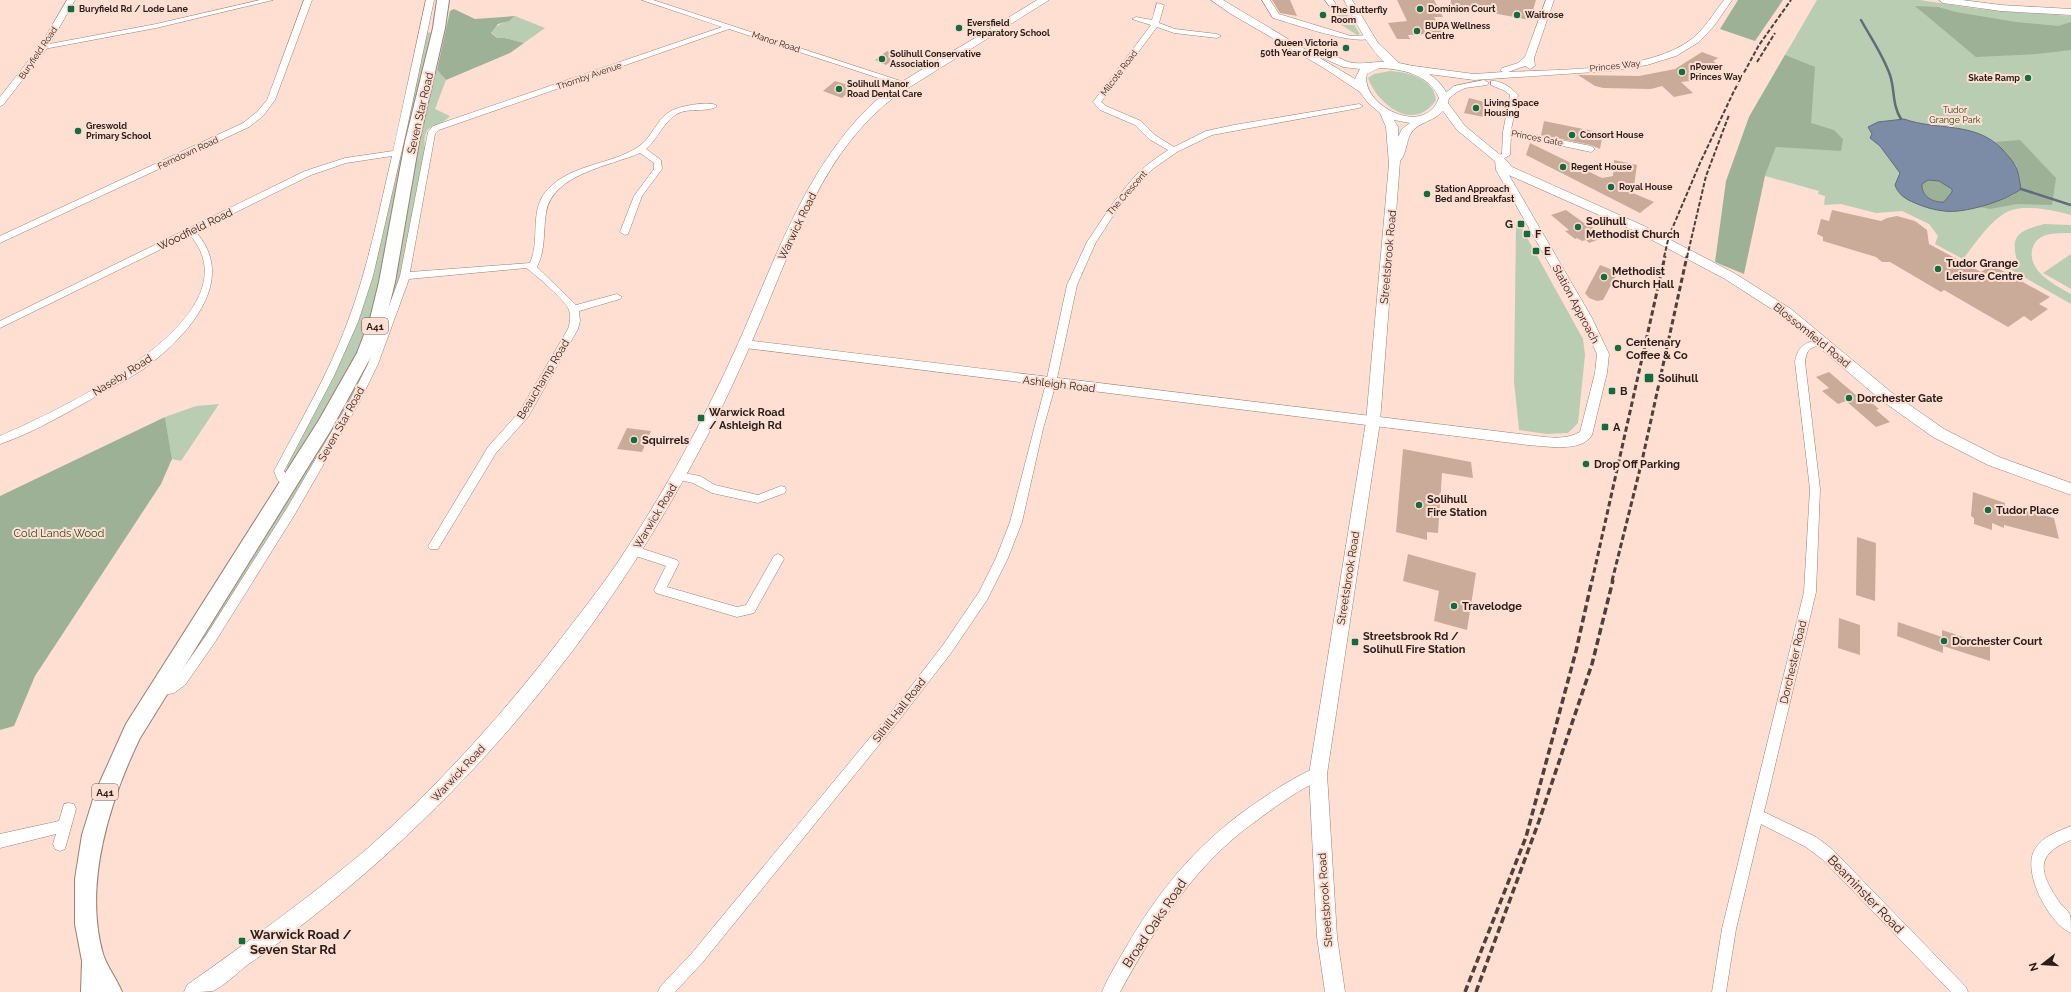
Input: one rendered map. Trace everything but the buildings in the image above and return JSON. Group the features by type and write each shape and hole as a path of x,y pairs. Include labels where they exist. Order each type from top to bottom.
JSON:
{"highway":[{"name":"Seven Star Road","path":"93,992 93,959 86,925 86,886 89,850 100,806 114,767 132,732 340,400 365,353 378,319 387,282 432,29 443,0"},
{"name":"Seven Star Road","path":"93,959 110,992"}],"main road":[{"name":"Warwick Road","path":"194,992 342,882 428,805 498,730 531,691 634,551 679,476 716,407 745,344 798,220 832,159 868,113 906,84 1044,0"},
{"path":"1216,0 1236,14 1334,69 1363,90 1385,113"},
{"path":"1231,0 1260,20 1318,52 1347,65 1401,67"},
{"path":"1363,90 1360,75 1370,67"},
{"name":"Blossomfield Road","path":"1401,67 1432,80 1439,86 1443,100 1461,128"},
{"name":"Streetsbrook Road","path":"1395,164 1406,131 1438,111 1443,100"},
{"name":"Blossomfield Road","path":"1385,113 1405,120 1426,118 1446,122 1461,128 1499,159 1508,170 1538,184 1548,186 1716,267 1786,312 1895,403 1945,438 1996,463 2071,489"},
{"name":"Streetsbrook Road","path":"1335,992 1327,937 1318,774 1373,422 1395,164 1392,127 1385,113"}],"street":[{"name":"Buryfield Road","path":"0,103 44,47 71,0"},
{"path":"44,47 149,28 269,0"},
{"name":"Ferndown Road","path":"0,240 226,135 251,121 260,114 271,100 308,0"},
{"name":"Seven Star Road","path":"288,484 280,476 279,471 329,376 353,322 368,276 397,153 432,29 430,0"},
{"name":"Manor Road","path":"646,0 906,84"},
{"path":"1266,0 1276,16 1350,38 1369,37"},
{"path":"1329,0 1336,10 1355,11"},
{"path":"1348,0 1376,47 1389,61 1401,67"},
{"path":"1529,74 1529,58 1550,0"},
{"name":"Princes Way","path":"1401,67 1474,76 1513,73 1529,74 1557,70 1610,68 1647,62 1673,54 1699,37 1728,0"},
{"path":"1943,0 2001,8 2071,12"},
{"name":"Milcote Road","path":"1160,5 1155,25 1097,102 1103,108 1138,123 1152,137 1174,150"},
{"path":"1136,19 1174,30 1217,36"},
{"name":"Thornby Avenue","path":"449,123 718,32 728,27"},
{"path":"1370,67 1375,59 1376,47"},
{"path":"1529,58 1544,67 1557,70"},
{"path":"1449,74 1505,70 1522,65 1529,58"},
{"name":"Princes Way","path":"1443,100 1452,89 1458,86 1519,79 1529,74"},
{"path":"1494,83 1508,89 1514,95 1507,132 1506,155 1499,159"},
{"path":"533,266 538,252 543,202 552,189 568,178 640,149 671,114 685,109 713,106"},
{"name":"The Crescent","path":"1051,383 1072,285 1092,242 1107,217 1138,178 1174,150 1209,133 1226,128 1359,106"},
{"name":"Seven Star Road","path":"158,690 174,686 181,681 256,568 326,452 373,364 405,276 431,134 436,128 449,123"},
{"name":"Princes Gate","path":"1507,132 1591,149"},
{"path":"625,232 638,196 658,169 659,165 658,162 640,149"},
{"name":"Woodfield Road","path":"0,326 308,173 323,167 365,157 397,153"},
{"name":"Station Approach","path":"1373,422 1557,443 1572,442 1586,436 1601,373 1603,354 1586,318 1501,170 1499,159"},
{"name":"Naseby Road","path":"0,440 24,430 144,364 182,329 202,298 209,272 206,251 191,231"},
{"path":"405,276 523,265 533,266 540,276 571,302 574,308 617,298"},
{"name":"Beauchamp Road","path":"434,546 492,450 524,414 573,329 575,321 574,308"},
{"name":"Dorchester Road","path":"1719,992 1729,930 1810,592 1815,489 1800,362 1801,352 1805,346 1822,342"},
{"name":"Ashleigh Road","path":"745,344 1373,422"},
{"name":"Silhill Hall Road","path":"665,992 697,958 892,721 947,649 983,596 1002,558 1016,522 1038,429 1051,383"},
{"path":"679,476 696,479 712,489 758,499 781,490"},
{"path":"634,551 673,563 660,590 737,612 750,609 778,559"},
{"name":"Broad Oaks Road","path":"1111,992 1131,957 1178,883 1208,853 1254,813 1307,778 1318,774"},
{"path":"60,844 69,809"},
{"name":"Beaminster Road","path":"1756,815 1811,842 1827,854 1961,992"},
{"path":"0,841 64,826"},
{"path":"2071,833 2045,845 2039,856 2037,868 2043,890 2059,914 2071,926"}],"green space":[{"path":"1738,0 1783,0 1755,41 1720,29"},
{"name":"Tudor Grange Park","path":"1817,0 1920,0 1979,9 2071,16 2071,215 2036,208 2009,211 1991,224 1963,259 1935,244 1938,236 1929,224 1902,211 1876,213 1841,204 1824,205 1825,196 1818,194 1819,191 1765,176 1776,147 1749,117"},
{"path":"1915,6 1938,7 1956,12 2016,22 2058,26 2071,22 2071,50 2037,54 1976,57"},
{"path":"454,9 475,19 515,16 509,21 498,24 491,33 497,38 505,38 524,43 510,53 446,80 437,70 450,11"},
{"path":"1337,12 1348,15 1360,34 1357,35 1340,24 1335,13"},
{"path":"515,16 545,28 524,43 505,38 497,38 491,32 500,24"},
{"path":"434,32 385,265 367,331 333,402 290,469 288,469 286,465 353,329 426,33"},
{"path":"1785,55 1815,67 1811,123 1834,130 1843,139 1841,151 1776,147 1765,176 1744,274 1715,262 1726,181 1749,117"},
{"path":"437,70 446,80 435,109 450,116 427,130 425,135 425,152 399,282 377,347 337,427 211,633 177,676 352,390 413,166 432,79"},
{"path":"1390,71 1412,75 1426,82 1431,87 1436,100 1427,110 1418,114 1407,115 1388,106 1373,88 1368,78 1374,74"},
{"path":"2020,140 2056,178 2052,205 2017,204 1990,209 1980,207 2014,195 2017,166 1995,142"},
{"path":"1928,180 1939,181 1952,189 1952,192 1944,202 1932,200 1923,192 1922,183"},
{"path":"2044,224 2071,225 2071,233 2052,234 2040,238 2033,246 2032,257 2033,263 2040,273 2071,294 2071,304 2008,268 2017,261 2015,245 2018,235 2028,229"},
{"path":"1516,225 1520,225 1583,339 1585,355 1578,423 1568,433 1547,434 1519,430 1514,381"},
{"path":"2071,254 2071,289 2043,273"},
{"path":"219,404 181,461 172,459 165,417 196,406"},
{"name":"Cold Lands Wood","path":"165,417 172,459 161,484 35,676 14,726 0,730 0,496"}],"water":[{"path":"1904,119 1917,123 1968,130 1980,134 1991,140 2002,149 2011,160 2016,167 2021,189 2014,194 1995,202 1962,211 1937,210 1911,201 1900,194 1896,188 1895,185 1900,173 1880,146 1870,138 1872,134 1868,127 1878,122","holes":["1928,180 1939,181 1952,189 1952,192 1944,202 1928,198 1923,192 1922,188 1922,184"]}],"waterway":[{"path":"1861,20 1890,75 1896,108 1901,119"},
{"path":"2021,189 2071,205"}],"railway":[{"path":"1664,257 1669,236 1700,163 1734,91 1759,45 1791,0"},
{"path":"1757,62 1775,33"},
{"path":"1687,257 1706,176 1729,115"},
{"path":"1592,581 1665,256"},
{"path":"1612,581 1642,461 1687,256"},
{"path":"1465,992 1526,837 1576,651 1592,580"},
{"path":"1476,992 1539,821 1592,664 1613,580"}],"place":[{"name":"Buryfield Rd / Lode Lane","path":"71,9"},
{"name":"Dominion Court","path":"1420,9"},
{"name":"The Butterfly Room","path":"1323,15"},
{"name":"Waitrose","path":"1517,15"},
{"name":"Eversfield Preparatory School","path":"959,28"},
{"name":"BUPA Wellness Centre","path":"1417,31"},
{"name":"Queen Victoria 50th Year of Reign","path":"1346,48"},
{"name":"Solihull Conservative Association","path":"882,59"},
{"name":"nPower Princes Way","path":"1682,72"},
{"name":"Skate Ramp","path":"2028,78"},
{"name":"Solihull Manor Road Dental Care","path":"839,89"},
{"name":"Living Space Housing","path":"1476,108"},
{"name":"Greswold Primary School","path":"78,131"},
{"name":"Consort House","path":"1572,135"},
{"name":"Regent House","path":"1563,167"},
{"name":"Royal House","path":"1611,187"},
{"name":"Station Approach Bed and Breakfast","path":"1427,194"},
{"name":"G","path":"1521,224"},
{"name":"Solihull Methodist Church","path":"1578,227"},
{"name":"F","path":"1527,234"},
{"name":"E","path":"1536,251"},
{"name":"Tudor Grange Leisure Centre","path":"1938,269"},
{"name":"Methodist Church Hall","path":"1604,277"},
{"name":"Centenary Coffee & Co","path":"1618,348"},
{"name":"Solihull","path":"1649,378"},
{"name":"B","path":"1612,391"},
{"name":"Dorchester Gate","path":"1849,398"},
{"name":"Warwick Road / Ashleigh Rd","path":"701,418"},
{"name":"A","path":"1605,427"},
{"name":"Squirrels","path":"634,440"},
{"name":"Drop Off Parking","path":"1586,464"},
{"name":"Solihull Fire Station","path":"1419,505"},
{"name":"Tudor Place","path":"1988,510"},
{"name":"Travelodge","path":"1454,606"},
{"name":"Dorchester Court","path":"1944,641"},
{"name":"Streetsbrook Rd / Solihull Fire Station","path":"1355,642"},
{"name":"Warwick Road / Seven Star Rd","path":"242,941"}]}
